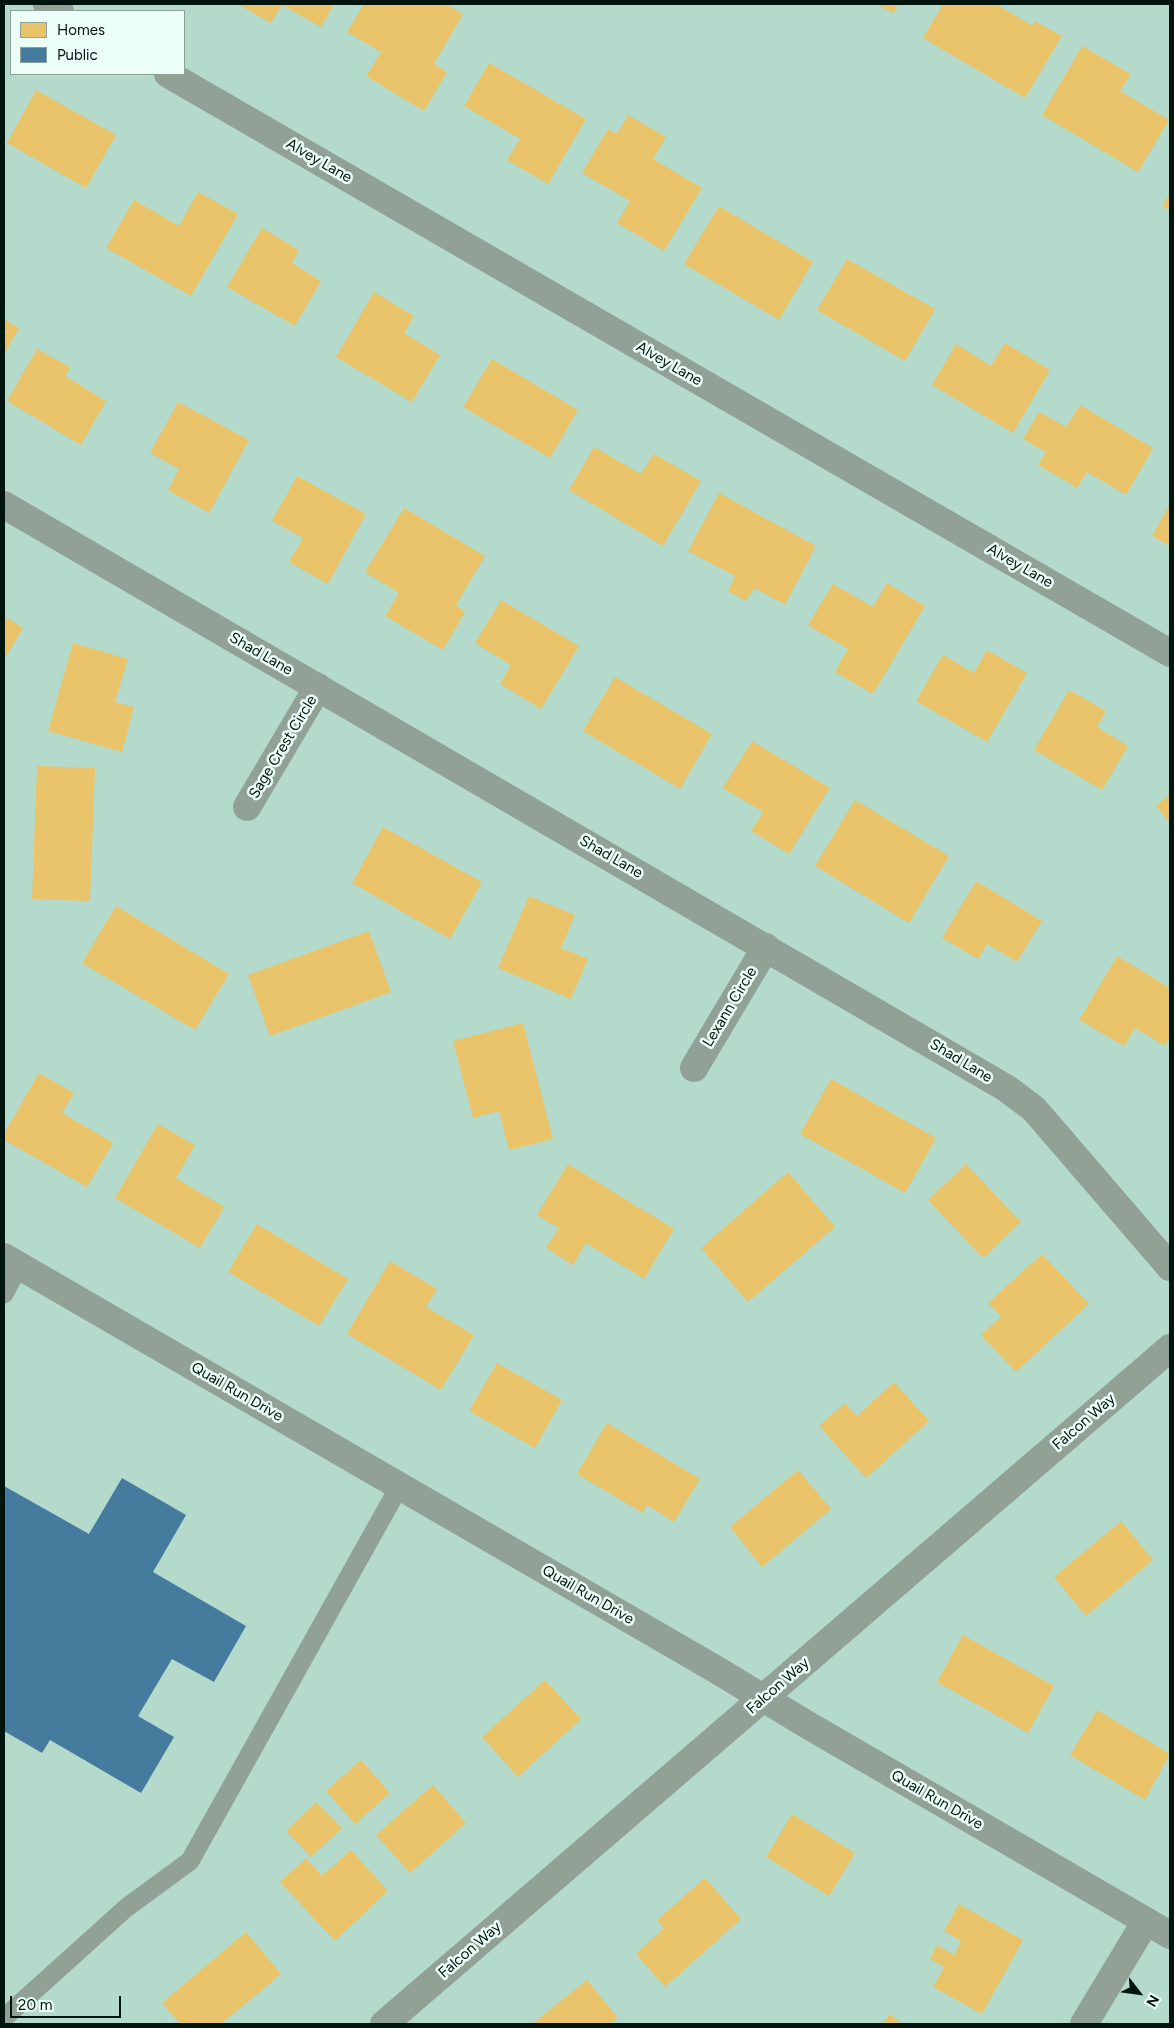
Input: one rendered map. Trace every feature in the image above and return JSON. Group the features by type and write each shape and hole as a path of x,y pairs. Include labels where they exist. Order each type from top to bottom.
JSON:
{"street":[{"name":"Alvey Lane","path":"170,75 1170,653"},
{"name":"Shad Lane","path":"4,506 1006,1088 1034,1109 1170,1267"},
{"name":"Sage Crest Circle","path":"248,806 318,687"},
{"name":"Lexann Circle","path":"694,1068 766,947"},
{"name":"Quail Run Drive","path":"12,1261 1170,1935"},
{"name":"Falcon Way","path":"384,2024 1170,1348"},
{"path":"1084,2024 1146,1921"}],"lane":[{"path":"4,1294 12,1261"},
{"path":"4,2018 126,1908 190,1861 399,1487"}],"building: Homes":[{"path":"237,4 334,4 321,27 282,5 271,23"},
{"path":"364,4 446,4 463,14 434,64 447,72 424,111 366,76 381,52 347,32"},
{"path":"876,4 899,4 893,13"},
{"path":"943,4 996,4 1033,26 1035,21 1062,36 1025,98 923,38"},
{"path":"1082,46 1131,74 1120,91 1169,120 1138,172 1042,115"},
{"path":"489,63 586,119 548,184 507,160 520,139 464,106"},
{"path":"36,90 116,135 86,188 7,143"},
{"path":"628,115 666,137 653,159 702,188 664,251 617,223 630,201 582,173 608,129 617,134"},
{"path":"198,192 238,214 191,296 106,248 134,200 179,226"},
{"path":"1170,193 1170,211 1162,206"},
{"path":"719,206 813,262 779,320 684,264"},
{"path":"262,228 299,250 292,263 321,281 295,326 227,287"},
{"path":"847,259 935,309 905,361 817,310"},
{"path":"374,292 414,316 404,333 440,355 412,402 336,357"},
{"path":"4,319 19,328 4,355"},
{"path":"1005,343 1050,370 1013,433 932,385 956,344 991,366"},
{"path":"37,349 70,367 65,376 106,401 81,445 7,401"},
{"path":"492,359 578,410 550,458 463,407"},
{"path":"178,402 249,440 209,513 168,490 179,469 150,453"},
{"path":"1080,405 1153,448 1126,495 1087,472 1077,488 1038,465 1046,452 1023,439 1039,412 1066,427"},
{"path":"594,447 641,474 654,454 701,481 663,546 569,490"},
{"path":"297,476 366,514 328,584 289,562 303,538 272,521"},
{"path":"719,493 816,546 785,605 754,588 746,601 728,591 735,576 688,551"},
{"path":"1170,504 1170,546 1152,536"},
{"path":"404,508 485,556 456,605 465,612 443,650 385,616 399,593 365,572"},
{"path":"887,583 925,606 873,694 835,672 848,649 808,625 833,584 873,607"},
{"path":"501,600 579,646 541,709 500,684 511,665 475,643"},
{"path":"4,616 23,628 4,660"},
{"path":"73,643 128,659 115,702 134,707 122,752 48,731"},
{"path":"987,650 1027,673 987,742 916,701 943,655 974,673"},
{"path":"615,677 712,734 680,789 583,731"},
{"path":"1069,690 1106,711 1097,727 1128,746 1102,790 1034,750"},
{"path":"752,741 830,788 789,854 751,831 763,812 723,788"},
{"path":"37,766 95,768 90,901 32,899"},
{"path":"1170,794 1170,823 1156,806"},
{"path":"855,800 949,856 909,923 815,866"},
{"path":"383,827 482,882 450,939 352,883"},
{"path":"976,881 1042,921 1017,962 987,944 978,959 942,938"},
{"path":"529,896 575,915 561,948 588,959 571,999 498,968"},
{"path":"116,906 229,974 195,1030 82,963"},
{"path":"369,931 391,992 270,1036 248,975"},
{"path":"1117,956 1170,988 1170,1037 1165,1046 1135,1028 1124,1046 1079,1020"},
{"path":"523,1023 553,1139 509,1150 499,1111 473,1118 453,1041"},
{"path":"39,1073 74,1093 62,1113 113,1143 87,1187 4,1140 4,1134"},
{"path":"831,1079 936,1138 905,1193 800,1134"},
{"path":"158,1124 195,1145 176,1178 224,1207 200,1248 115,1198"},
{"path":"568,1164 674,1229 644,1279 586,1243 573,1265 546,1248 559,1228 537,1215"},
{"path":"966,1164 1021,1222 983,1258 928,1200"},
{"path":"788,1172 835,1227 748,1302 701,1248"},
{"path":"257,1224 348,1279 319,1326 228,1272"},
{"path":"1042,1254 1089,1304 1016,1372 981,1335 1001,1317 988,1303"},
{"path":"390,1261 437,1289 426,1307 474,1335 441,1390 347,1334"},
{"path":"497,1363 562,1400 535,1448 469,1411"},
{"path":"894,1382 929,1421 866,1478 819,1426 845,1403 857,1416"},
{"path":"607,1423 700,1479 674,1522 647,1505 643,1513 577,1474"},
{"path":"798,1470 831,1509 762,1567 730,1527"},
{"path":"1121,1521 1153,1560 1086,1616 1054,1577"},
{"path":"963,1635 1054,1686 1028,1733 937,1682"},
{"path":"545,1680 581,1719 518,1777 482,1737"},
{"path":"1097,1710 1170,1754 1145,1800 1070,1755"},
{"path":"361,1760 390,1793 355,1824 326,1791"},
{"path":"433,1785 466,1823 410,1873 376,1835"},
{"path":"316,1802 342,1828 311,1857 286,1831"},
{"path":"792,1814 855,1853 829,1896 766,1857"},
{"path":"351,1850 388,1891 335,1941 280,1882 306,1858 322,1876"},
{"path":"705,1878 741,1919 665,1987 636,1954 664,1928 657,1920"},
{"path":"959,1904 1023,1940 982,2014 933,1987 944,1967 930,1959 937,1945 954,1955 961,1941 944,1931"},
{"path":"246,1932 281,1974 221,2024 180,2024 162,2003"},
{"path":"587,1980 618,2018 610,2024 532,2024"},
{"path":"890,2014 902,2024 882,2024"}],"building: Public":[{"path":"122,1478 186,1515 153,1572 246,1626 214,1682 172,1659 138,1716 174,1737 141,1793 50,1740 42,1753 4,1731 4,1486 89,1534"}]}
